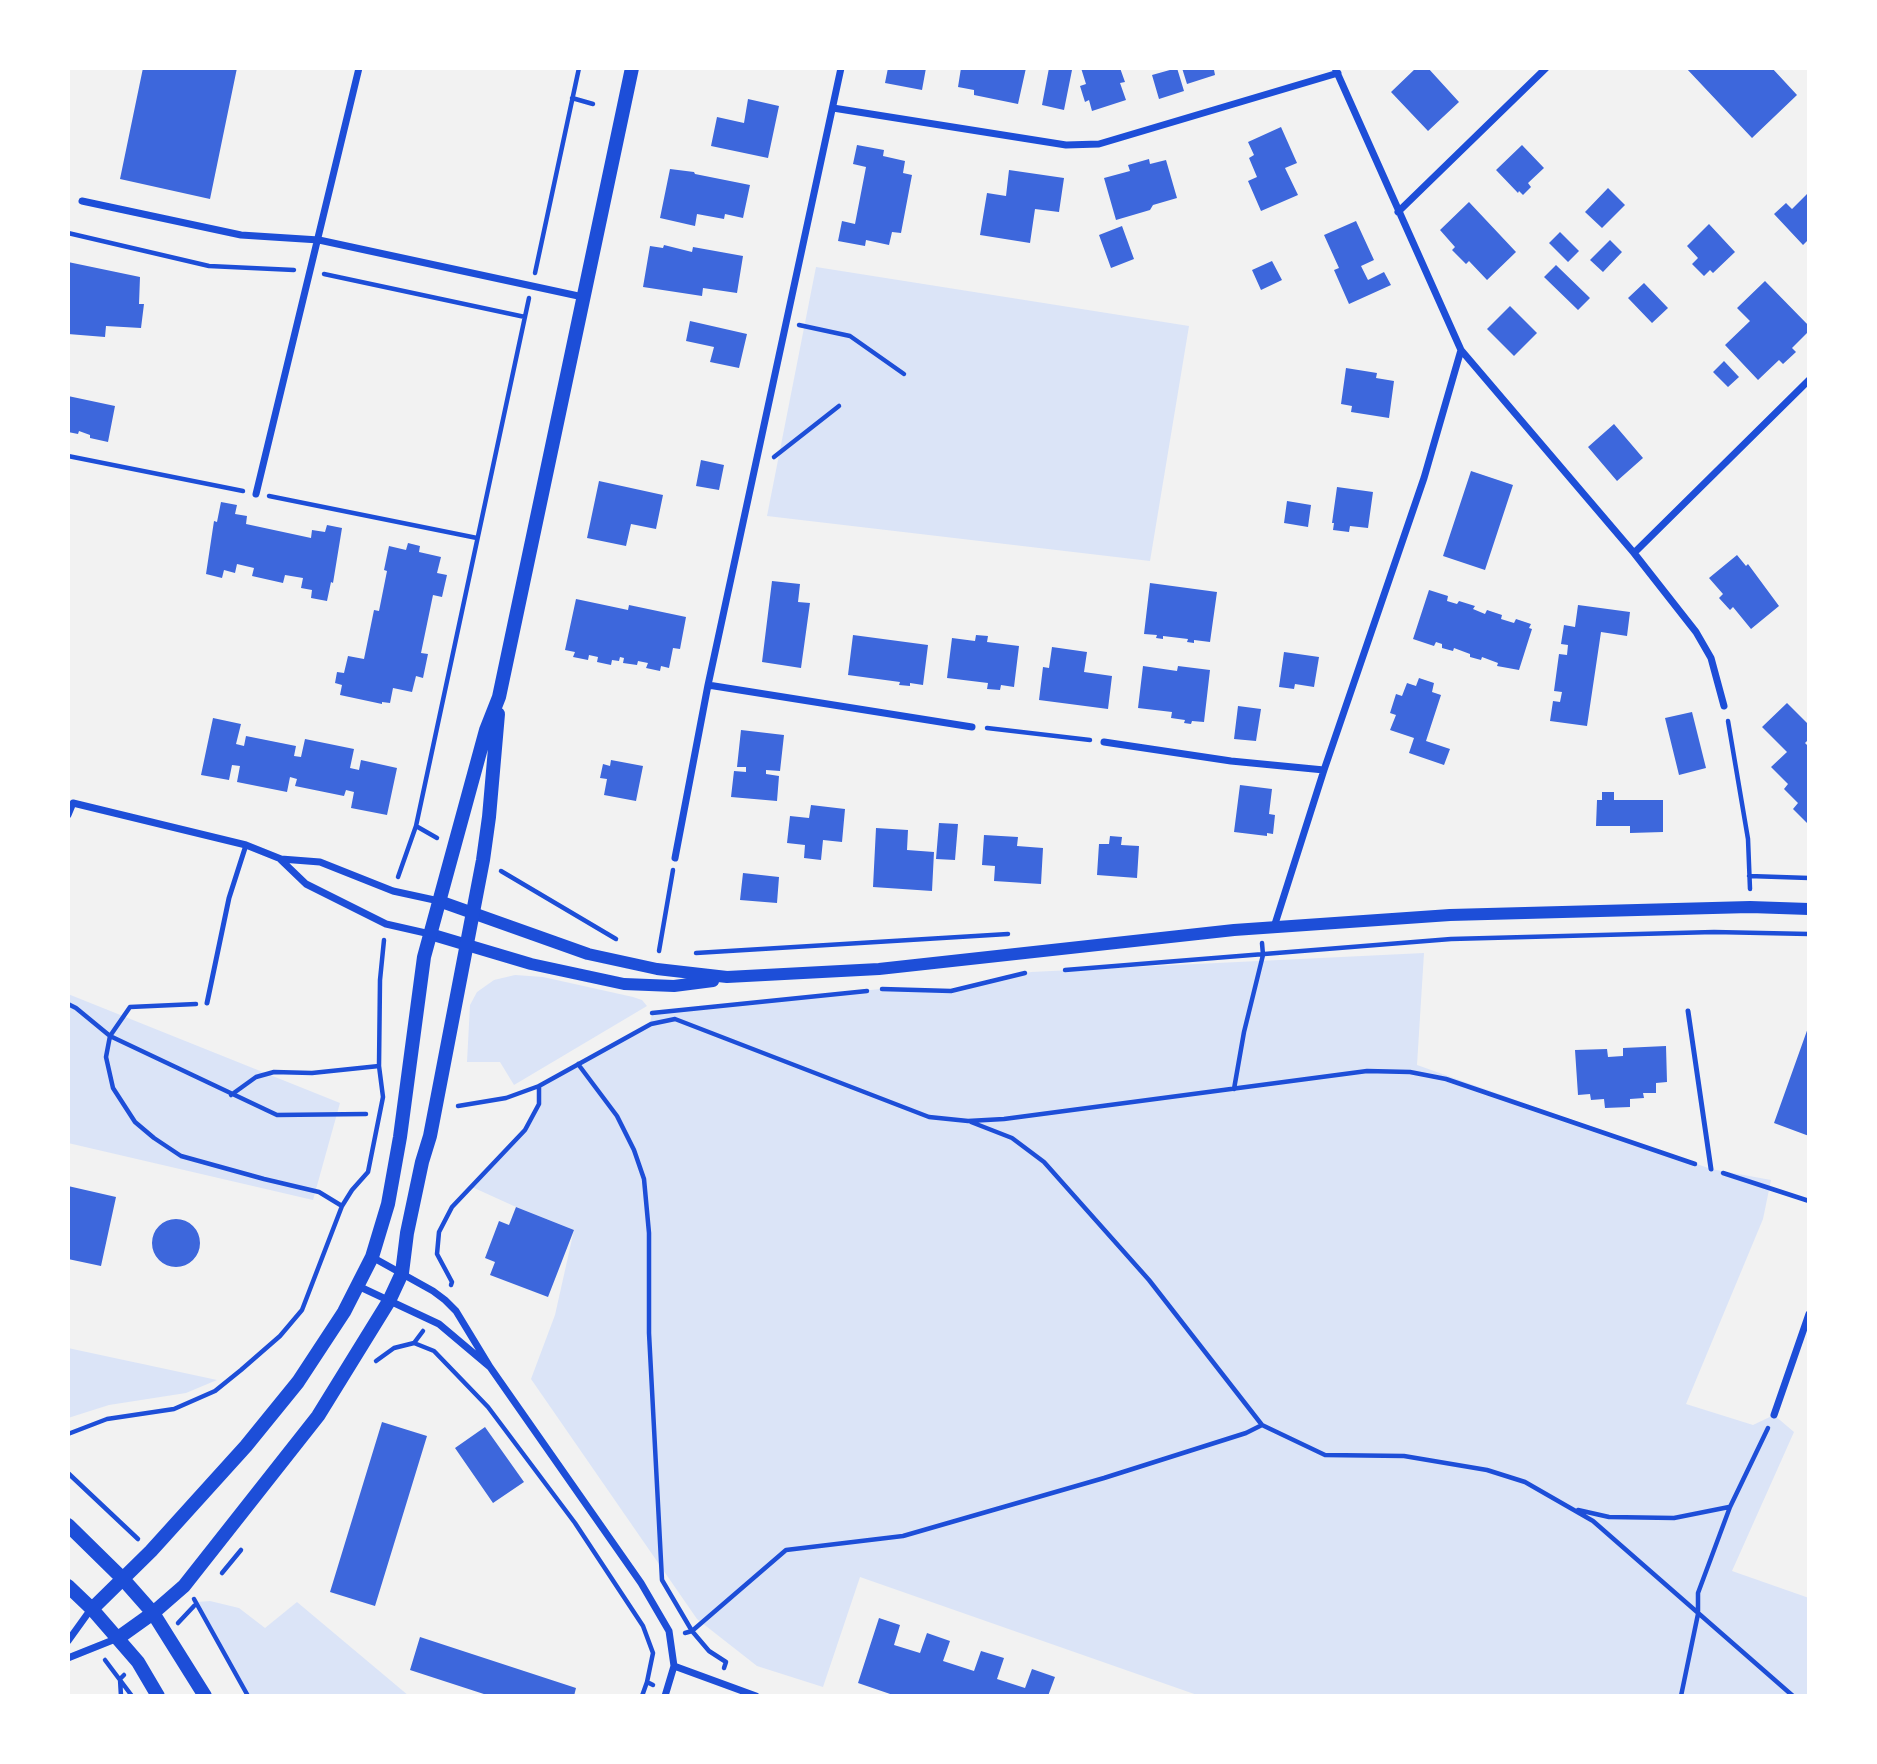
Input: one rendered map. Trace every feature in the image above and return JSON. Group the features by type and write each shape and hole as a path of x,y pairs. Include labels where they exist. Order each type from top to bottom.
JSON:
{"main road":[{"path":"118,1638 153,1614 184,1586 318,1416 389,1301 402,1273 407,1233 430,1136 483,860 499,697 632,68"},
{"path":"92,1609 124,1579 246,1446 298,1382 344,1312 372,1257 388,1205 400,1137 424,957 456,848 486,730 499,697"},
{"path":"68,1525 124,1579 153,1614 205,1696"},
{"path":"68,1586 138,1662 158,1696"}],"street":[{"path":"256,494 359,68"},
{"path":"675,859 708,685 841,68"},
{"path":"1398,212 1546,68"},
{"path":"833,108 1066,145 1099,144 1336,71 1461,350 1634,553 1696,632 1711,658 1724,706"},
{"path":"82,201 241,235 319,240 583,297"},
{"path":"1268,927 1424,478 1461,350"},
{"path":"1634,553 1809,380"},
{"path":"708,685 972,726"},
{"path":"1104,741 1231,761 1324,770"},
{"path":"68,815 73,803 246,845 281,859 320,862 394,891 439,901 561,945 622,963 727,977 879,969 1268,927 1450,915 1750,907 1809,909"},
{"path":"281,859 306,884 386,924 466,946 590,978 624,984 655,986 708,982 727,977"},
{"path":"372,1257 433,1291 456,1311 490,1367 641,1583 669,1631 674,1666 665,1695"},
{"path":"358,1286 439,1324 490,1367"},
{"path":"1774,1415 1809,1314"},
{"path":"68,1641 92,1609"},
{"path":"68,1658 118,1638"},
{"path":"674,1666 756,1696"}],"lane":[{"path":"207,1003 229,898 246,845"},
{"path":"1688,1011 1711,1169"}],"path":[{"path":"394,891 416,826 579,68"},
{"path":"572,98 593,104"},
{"path":"787,323 850,336 904,374"},
{"path":"756,471 839,407"},
{"path":"1724,706 1732,737 1748,839 1750,907"},
{"path":"972,726 1104,741"},
{"path":"416,826 456,848"},
{"path":"648,951 659,955 675,859"},
{"path":"483,860 627,944"},
{"path":"1749,876 1809,878"},
{"path":"68,1434 107,1419 174,1409 215,1391 280,1335 302,1310 342,1206 368,1172 383,1097 379,1066 380,980 386,924"},
{"path":"1234,1089 1268,927"},
{"path":"1058,970 1264,956 1451,939 1714,932 1809,934"},
{"path":"686,954 1020,933"},
{"path":"652,1013 880,989 951,991 1031,972"},
{"path":"650,1024 655,986"},
{"path":"207,1003 130,1007 110,1037 107,1057 113,1088 135,1122 181,1156 264,1180 319,1192 342,1206"},
{"path":"68,1004 110,1037 277,1115 366,1114"},
{"path":"458,1106 506,1098 539,1086 650,1024 675,1019 929,1117 968,1121 1367,1071 1410,1072 1447,1079 1809,1201"},
{"path":"578,1064 617,1116 634,1150 644,1179 649,1233 649,1334 662,1580 692,1631 786,1550 903,1536 1104,1479 1246,1433 1262,1425"},
{"path":"231,1095 256,1077 274,1072 313,1073 379,1066"},
{"path":"525,1130 539,1104 539,1086"},
{"path":"968,1121 1012,1138 1044,1162 1149,1280 1262,1425 1325,1455 1404,1456 1487,1470 1525,1482 1593,1521 1793,1696"},
{"path":"414,1343 434,1351 488,1407 575,1523 643,1626 653,1653 648,1682 642,1696"},
{"path":"1681,1696 1698,1614 1699,1593 1730,1507 1774,1415"},
{"path":"68,1473 143,1544"},
{"path":"1575,1509 1609,1517 1674,1518 1730,1507"},
{"path":"197,1602 248,1696"},
{"path":"121,1696 120,1679 132,1696"},
{"path":"648,1682 665,1695"}],"shaded area":[{"path":"816,267 1189,326 1150,561 767,516"},
{"path":"1424,953 1417,1065 1711,1169 1771,1180 1763,1219 1686,1404 1753,1425 1774,1415 1794,1432 1732,1571 1809,1598 1809,1696 1200,1696 860,1577 823,1687 757,1666 697,1619 531,1379 555,1315 574,1230 472,1187 525,1130 539,1104 539,1086 650,1024 652,1013 880,989 935,991 965,988 1031,972"},
{"path":"515,975 543,977 633,997 642,1000 647,1006 514,1085 500,1062 467,1062 470,1005 477,992 494,980"},
{"path":"68,994 340,1103 313,1200 68,1143"},
{"path":"68,1348 217,1380 186,1393 109,1405 68,1418"},
{"path":"210,1601 239,1608 265,1628 297,1602 409,1696 249,1696 197,1602"}],"building":[{"path":"143,68 237,68 210,199 120,179"},
{"path":"888,68 926,68 922,90 885,83"},
{"path":"961,68 1026,68 1018,104 974,95 974,90 958,87"},
{"path":"1049,68 1072,70 1064,110 1042,105"},
{"path":"1081,68 1120,68 1125,82 1120,83 1126,100 1092,111 1089,100 1085,102 1080,86 1086,84"},
{"path":"1177,68 1184,91 1159,99 1152,75"},
{"path":"1182,68 1219,69 1214,70 1215,75 1187,84"},
{"path":"1416,68 1428,68 1459,102 1428,131 1391,92"},
{"path":"1686,68 1772,68 1797,95 1752,138"},
{"path":"748,99 779,106 768,158 711,146 717,117 744,123"},
{"path":"1281,127 1297,163 1285,168 1298,195 1261,211 1248,181 1257,177 1249,158 1254,155 1248,142"},
{"path":"857,145 884,150 883,156 905,161 903,173 912,175 901,233 892,232 889,245 866,240 865,246 838,241 842,221 855,224 866,167 853,164"},
{"path":"1522,145 1544,168 1528,183 1531,187 1523,195 1496,170"},
{"path":"1149,159 1150,164 1166,160 1177,198 1153,205 1150,210 1116,220 1104,178 1130,171 1128,165"},
{"path":"670,169 750,185 743,218 725,214 724,219 697,214 695,226 660,218"},
{"path":"1009,170 1064,178 1059,212 1035,209 1030,243 980,235 987,193 1006,196"},
{"path":"1608,188 1625,205 1602,228 1585,212"},
{"path":"1807,194 1809,239 1803,245 1774,214 1786,203 1792,209"},
{"path":"1469,202 1516,252 1487,280 1469,261 1466,264 1452,250 1455,247 1440,230"},
{"path":"1356,221 1374,260 1361,266 1368,280 1384,272 1391,285 1349,304 1334,270 1339,268 1324,235"},
{"path":"1709,224 1735,252 1713,273 1710,270 1704,276 1692,264 1698,258 1687,246"},
{"path":"1122,226 1134,259 1111,268 1099,235"},
{"path":"1560,232 1579,251 1568,262 1549,243"},
{"path":"1610,240 1622,252 1603,272 1590,260"},
{"path":"664,245 692,252 693,247 743,256 737,293 703,288 702,296 643,287 650,246 663,248"},
{"path":"1272,261 1282,280 1261,290 1252,270"},
{"path":"68,262 140,277 139,304 144,304 141,328 106,326 105,337 68,334"},
{"path":"1556,265 1590,298 1578,310 1544,277"},
{"path":"1765,281 1809,326 1809,331 1792,348 1796,352 1783,364 1779,360 1758,380 1725,345 1750,321 1737,308"},
{"path":"1644,283 1668,308 1652,323 1628,298"},
{"path":"1510,306 1537,333 1514,356 1487,329"},
{"path":"690,321 747,334 739,368 710,362 714,347 686,341"},
{"path":"1724,361 1739,377 1728,387 1713,372"},
{"path":"1346,368 1377,373 1376,378 1394,381 1389,418 1351,412 1352,406 1341,404"},
{"path":"68,396 115,406 108,442 90,438 90,435 79,431 78,434 68,432"},
{"path":"1614,424 1643,458 1617,481 1588,447"},
{"path":"701,460 724,465 719,490 696,486"},
{"path":"1471,471 1513,485 1485,570 1443,556"},
{"path":"599,481 663,495 656,529 631,524 626,546 587,538"},
{"path":"1337,487 1373,492 1368,528 1350,526 1349,532 1333,530"},
{"path":"1287,501 1311,505 1308,527 1284,523"},
{"path":"221,502 237,505 235,514 247,516 246,524 311,538 312,530 325,532 327,525 342,528 333,583 331,582 327,601 311,598 312,590 301,588 303,578 285,575 283,583 252,576 254,568 237,564 235,573 224,570 222,578 206,574 214,521 217,522"},
{"path":"408,543 420,546 419,552 441,557 437,573 447,575 442,597 433,595 421,653 428,654 423,678 416,676 412,692 393,688 390,703 382,704 340,695 342,685 335,683 337,672 344,673 348,656 364,659 374,610 379,611 389,546 406,550"},
{"path":"1737,555 1746,566 1748,564 1779,606 1751,629 1733,607 1730,610 1719,598 1723,594 1709,578"},
{"path":"772,581 800,584 798,602 810,603 801,668 762,662"},
{"path":"1150,583 1217,592 1210,642 1194,640 1194,643 1187,642 1188,639 1163,636 1163,639 1156,638 1157,635 1144,634"},
{"path":"1429,590 1448,596 1447,601 1457,604 1459,601 1475,606 1473,609 1485,614 1487,610 1502,615 1501,619 1514,623 1516,619 1531,624 1529,628 1532,629 1519,670 1497,666 1498,663 1482,657 1481,660 1470,657 1470,654 1454,648 1453,651 1442,648 1442,644 1436,642 1434,646 1413,639"},
{"path":"576,599 628,610 629,605 686,617 680,649 673,648 669,668 661,666 660,671 646,668 648,663 623,663 624,658 620,657 619,661 612,660 611,665 597,662 598,657 589,655 588,660 573,657 575,652 565,650"},
{"path":"1578,605 1630,612 1627,636 1601,632 1587,726 1550,721 1553,701 1560,702 1562,692 1554,691 1559,654 1567,655 1568,645 1561,644 1564,625 1575,627"},
{"path":"853,635 928,645 923,685 899,685 900,682 848,675"},
{"path":"976,635 988,636 987,642 1019,646 1014,687 1001,685 1000,690 987,689 988,683 947,678 952,638 975,641"},
{"path":"1052,647 1087,652 1084,672 1112,676 1108,709 1039,700 1043,667 1049,668"},
{"path":"1284,652 1319,657 1314,687 1295,684 1294,689 1279,687"},
{"path":"1143,666 1177,671 1178,666 1210,670 1204,722 1184,723 1185,720 1171,718 1172,712 1138,708"},
{"path":"1419,678 1434,683 1432,692 1441,695 1426,741 1450,749 1444,765 1409,753 1414,738 1390,730 1396,715 1390,713 1396,694 1402,696 1407,683 1416,686"},
{"path":"1787,703 1809,725 1809,739 1805,743 1809,747 1809,825 1793,809 1798,803 1784,789 1788,784 1771,767 1787,752 1762,727"},
{"path":"1238,706 1261,709 1256,741 1234,739"},
{"path":"1692,712 1706,768 1679,775 1665,718"},
{"path":"213,718 241,724 236,744 244,746 246,736 296,746 294,756 301,757 305,739 354,749 350,768 359,770 361,760 397,768 387,815 351,808 354,792 346,790 344,796 295,786 297,779 290,777 287,792 237,782 240,766 232,765 229,780 201,775"},
{"path":"741,730 784,735 780,771 766,770 766,774 779,776 777,801 731,797 734,771 746,772 746,767 737,767"},
{"path":"611,760 643,766 636,801 604,795 607,779 600,778 603,764 610,766"},
{"path":"1240,785 1272,789 1269,814 1275,815 1273,834 1267,833 1267,836 1234,832"},
{"path":"1602,792 1614,792 1614,800 1663,800 1663,832 1630,833 1630,826 1596,826 1597,800 1602,800"},
{"path":"811,805 845,809 842,842 823,840 821,860 804,858 805,845 787,843 790,816 809,818"},
{"path":"939,823 958,824 955,860 936,859"},
{"path":"876,828 908,830 907,850 934,852 932,891 873,887"},
{"path":"984,835 1018,837 1017,846 1043,848 1041,884 994,881 995,866 982,865"},
{"path":"1110,836 1122,837 1121,845 1139,846 1137,878 1097,875 1099,844 1109,844"},
{"path":"743,873 779,877 777,903 740,900"},
{"path":"1809,1025 1809,1136 1774,1123"},
{"path":"1666,1046 1667,1082 1656,1083 1656,1093 1643,1093 1644,1098 1630,1099 1630,1107 1605,1108 1604,1099 1591,1100 1590,1094 1578,1095 1575,1050 1607,1049 1608,1057 1623,1056 1623,1048"},
{"path":"68,1186 116,1197 101,1266 68,1259"},
{"path":"516,1207 574,1230 548,1297 490,1275 495,1262 485,1258 499,1221 509,1225"},
{"path":"176,1219 193,1226 200,1243 193,1260 176,1267 159,1260 152,1243 159,1226"},
{"path":"382,1422 427,1436 375,1606 330,1592"},
{"path":"485,1427 524,1482 493,1503 455,1448"},
{"path":"879,1618 900,1625 894,1645 920,1653 927,1633 950,1641 943,1661 974,1671 981,1651 1004,1658 997,1679 1025,1688 1032,1669 1055,1677 1048,1696 896,1696 858,1683"},
{"path":"420,1637 576,1688 574,1696 490,1696 410,1670"}]}
